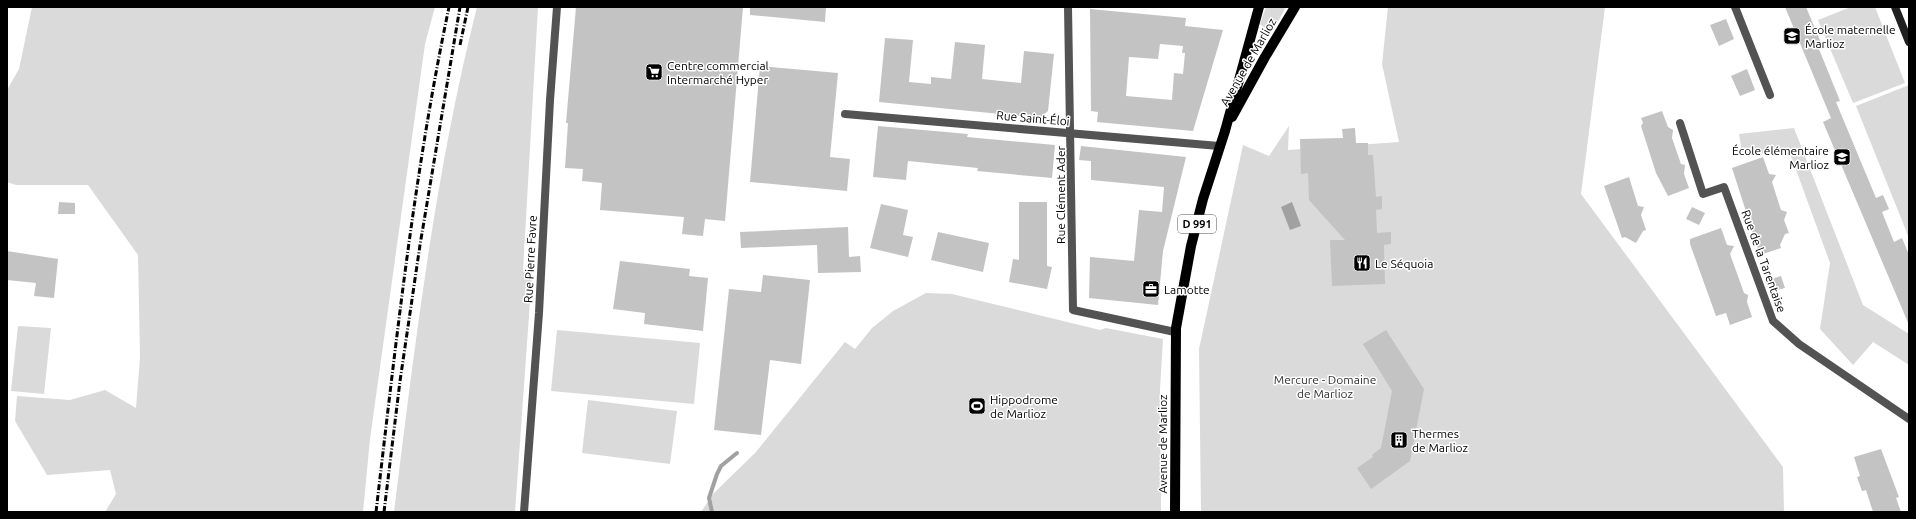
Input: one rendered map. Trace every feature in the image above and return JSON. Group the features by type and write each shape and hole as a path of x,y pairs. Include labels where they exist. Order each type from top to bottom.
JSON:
{"main road":[{"name":"Avenue de Marlioz","path":"1175,512 1175,332 1182,303 1192,246 1259,7"},
{"name":"Avenue de Marlioz","path":"1225,131 1265,57 1295,7"},
{"name":"Avenue de Marlioz","path":"1175,376 1182,327 1182,303"}],"street":[{"name":"Rue Pierre Favre","path":"524,512 539,313 550,100 557,7"},
{"name":"Rue Clément Ader","path":"1068,7 1072,133 1073,310 1175,332"},
{"path":"1735,7 1770,96"},
{"path":"1895,7 1909,42"},
{"name":"Rue Saint-Éloi","path":"845,114 1219,146"},
{"name":"Rue de la Tarentaise","path":"1680,124 1703,194 1724,187 1773,321 1799,344 1909,419"}],"green space":[{"path":"32,7 435,7 425,44 370,439 363,512 105,512 116,494 110,470 47,475 15,421 17,396 70,400 105,390 136,408 140,358 138,255 88,185 16,185 7,182 7,90 19,69"},
{"path":"477,7 538,7 523,271 532,273 515,512 394,512 418,322 438,195 462,69"},
{"path":"1266,7 1286,7 1275,27 1270,29 1265,28 1260,24"},
{"name":"Mercure - Domaine de Marlioz","path":"1388,7 1605,7 1581,194 1783,467 1784,512 1201,512 1199,349 1243,145 1269,156 1289,126 1288,150 1399,142 1382,64"},
{"path":"1851,7 1875,7 1905,83 1853,103 1818,20"},
{"path":"1909,85 1909,238 1856,106"},
{"path":"1794,128 1863,305 1909,334 1909,365 1873,342 1853,365 1820,329 1830,263 1791,156 1742,152 1739,134"},
{"name":"Hippodrome de Marlioz","path":"926,293 952,294 1100,330 1106,328 1163,339 1160,389 1161,512 701,512 713,494 756,452 845,342 855,349 872,328 893,311"},
{"path":"18,326 51,328 44,394 11,391"},
{"path":"557,330 700,343 694,404 551,391"},
{"path":"588,400 677,411 670,464 582,453"}],"shaded area":[{"path":"1292,202 1301,226 1290,230 1281,207"}],"building":[{"name":"Centre commercial Intermarché Hyper","path":"576,7 743,7 725,221 705,219 703,236 682,234 684,217 600,210 602,183 582,181 583,169 565,168 568,123 566,123"},
{"path":"750,7 826,7 825,22 750,15"},
{"path":"1785,7 1806,7 1822,45 1818,47 1840,101 1836,102 1876,198 1883,195 1889,209 1882,212 1894,242 1902,238 1909,255 1909,325 1823,122 1831,118"},
{"path":"1090,9 1186,18 1185,26 1223,30 1193,131 1097,122 1098,112 1091,111","holes":["1160,44 1183,46 1182,53 1185,53 1183,74 1174,73 1172,100 1126,96 1129,57 1158,59"]},
{"path":"1726,19 1734,39 1719,46 1710,25"},
{"path":"885,38 913,40 909,82 931,84 931,77 951,79 955,42 985,45 982,79 1021,83 1024,51 1054,54 1048,111 1040,118 879,102"},
{"path":"760,66 838,73 830,157 850,159 847,191 750,182"},
{"path":"1747,69 1755,90 1740,96 1731,76"},
{"path":"1662,111 1668,127 1673,130 1672,138 1681,164 1685,165 1684,174 1689,188 1668,196 1656,173 1641,126 1643,123 1641,118"},
{"path":"878,126 968,134 967,137 1055,145 1052,178 977,171 978,168 908,161 906,180 873,177"},
{"path":"1355,128 1356,143 1368,143 1368,155 1373,155 1376,197 1382,196 1382,209 1376,210 1377,233 1391,232 1391,244 1384,245 1385,284 1332,286 1330,240 1345,240 1309,200 1308,173 1301,174 1300,139 1343,138 1342,129"},
{"path":"1081,146 1186,157 1163,251 1158,305 1089,298 1090,257 1134,261 1139,210 1162,212 1164,187 1091,180 1091,161 1079,160"},
{"path":"1763,157 1769,174 1776,175 1772,182 1781,210 1787,212 1784,220 1789,233 1785,234 1780,245 1781,248 1760,255 1732,168"},
{"path":"1629,177 1638,206 1644,207 1641,215 1646,230 1643,231 1636,243 1625,237 1622,238 1604,186"},
{"path":"59,202 75,203 75,214 58,214"},
{"path":"1019,202 1047,202 1047,266 1052,267 1047,289 1009,282 1013,259 1019,260"},
{"path":"881,204 908,210 903,235 913,237 908,257 870,248"},
{"path":"1692,207 1705,213 1699,225 1686,219"},
{"path":"848,227 849,257 860,256 861,272 818,273 817,245 741,248 740,232"},
{"path":"1721,228 1727,245 1734,246 1730,254 1744,293 1748,295 1747,302 1752,317 1730,325 1726,313 1716,316 1690,244 1690,239"},
{"path":"938,232 989,243 983,272 931,260"},
{"path":"7,251 58,259 54,298 34,296 36,283 7,280"},
{"path":"620,261 690,269 689,276 708,278 703,331 644,324 645,313 613,309"},
{"path":"763,275 810,280 801,364 770,360 761,435 714,430 729,289 761,292"},
{"path":"1781,276 1785,288 1773,291 1769,280"},
{"name":"Thermes de Marlioz","path":"1386,330 1424,389 1410,461 1371,489 1357,468 1373,457 1372,455 1381,448 1392,391 1363,344"},
{"path":"1881,449 1899,497 1896,498 1901,512 1873,512 1866,490 1862,491 1857,477 1860,476 1854,457"}],"waterway":[{"path":"712,512 709,498 717,474 721,466 737,453"}],"railway":[{"path":"376,512 416,195 449,7"},
{"path":"384,512 400,381 420,245 460,7"},
{"path":"460,45 468,7"}],"place":[{"name":"École maternelle Marlioz","path":"1792,36"},
{"name":"Centre commercial Intermarché Hyper","path":"654,72"},
{"name":"École élémentaire Marlioz","path":"1842,157"},
{"name":"Le Séquoia","path":"1362,263"},
{"name":"Lamotte","path":"1151,289"},
{"name":"Hippodrome de Marlioz","path":"977,406"},
{"name":"Thermes de Marlioz","path":"1399,440"}]}
